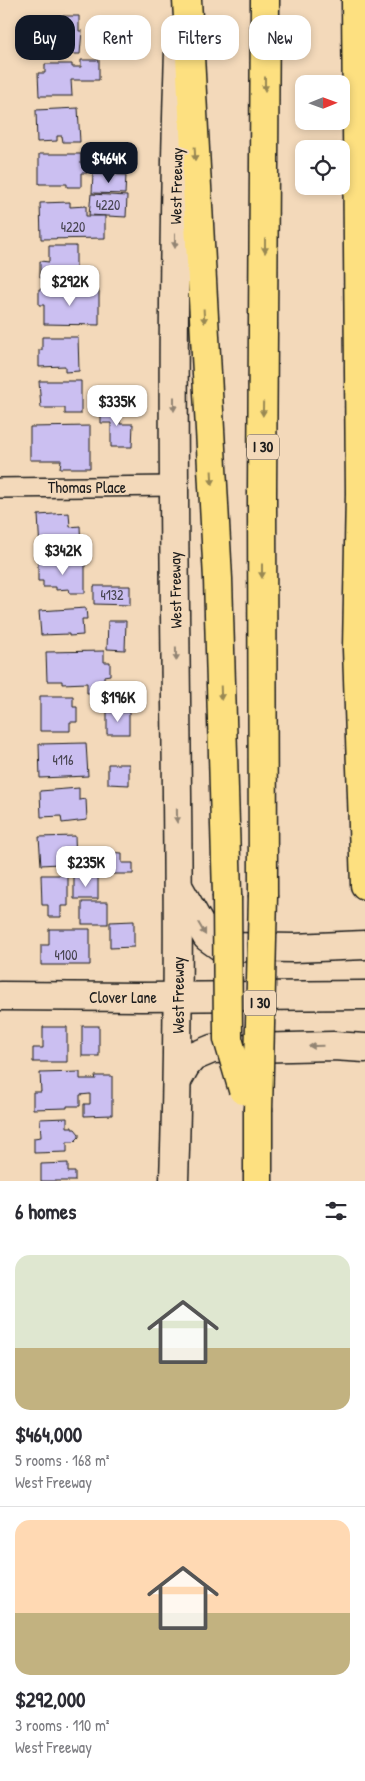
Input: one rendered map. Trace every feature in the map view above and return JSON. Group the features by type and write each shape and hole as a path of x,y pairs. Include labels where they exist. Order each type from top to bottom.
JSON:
{"highway":[{"path":"187,0 218,579 227,895 228,1039 253,1112"},
{"name":"I 30","path":"258,1181 253,1112 263,894 262,494 265,0"},
{"path":"356,0 365,885"}],"main road":[{"name":"West Freeway","path":"174,1181 178,997 174,486 175,181 181,0"},
{"path":"178,887 207,937 221,947 294,948 365,945"},
{"name":"Clover Lane","path":"0,996 365,995"},
{"path":"177,1081 186,1064 193,1057 212,1049 333,1046 365,1048"}],"street":[{"name":"Thomas Place","path":"0,488 174,486"}],"building":[{"path":"75,16 79,16 79,31 82,31 80,54 75,54"},
{"path":"81,60 99,60 99,80 71,80 72,96 39,96 38,73 45,73 45,64 72,64 72,67 81,67"},
{"path":"78,108 80,142 63,142 62,136 57,136 57,141 37,142 36,110"},
{"path":"39,154 81,154 81,163 87,163 87,173 81,173 81,187 67,187 67,184 39,184"},
{"path":"93,174 126,175 125,194 92,193"},
{"path":"91,194 127,196 126,217 89,215"},
{"path":"70,202 70,207 86,206 86,216 105,216 105,238 41,239 40,203"},
{"path":"49,246 76,246 76,278 40,278 40,261 49,262"},
{"path":"39,289 99,291 99,325 44,324 44,305 39,305"},
{"path":"42,337 78,337 79,371 65,372 65,366 39,367 39,350 42,350"},
{"path":"39,381 81,381 81,414 65,414 65,408 41,408"},
{"path":"101,405 120,405 120,424 133,424 132,447 111,447 111,423 101,423"},
{"path":"90,426 90,468 60,468 61,460 30,460 30,427"},
{"path":"69,513 70,527 80,526 81,551 66,552 66,548 40,550 38,515"},
{"path":"85,561 85,593 70,593 69,589 56,590 56,587 43,587 43,581 38,581 38,562"},
{"path":"94,586 130,586 130,605 94,604"},
{"path":"86,608 87,619 82,619 83,635 41,635 39,611"},
{"path":"108,621 126,621 125,650 107,649"},
{"path":"104,651 104,662 110,662 110,675 104,676 104,681 108,681 108,692 87,693 87,683 62,684 62,681 47,681 46,652"},
{"path":"40,696 73,696 73,707 77,707 77,722 70,722 70,731 40,731"},
{"path":"107,712 129,712 129,734 107,734"},
{"path":"86,743 88,776 40,778 39,744"},
{"path":"108,764 129,764 129,785 108,784"},
{"path":"79,788 79,800 86,799 87,820 62,823 61,816 41,817 40,791"},
{"path":"75,836 76,863 41,865 39,837"},
{"path":"103,852 122,853 122,863 133,863 133,874 103,874"},
{"path":"41,875 68,875 68,906 61,906 61,917 48,917 48,905 42,905"},
{"path":"98,876 98,899 74,899 74,877"},
{"path":"82,902 108,902 108,924 82,924"},
{"path":"134,921 134,947 110,948 110,922"},
{"path":"49,929 90,929 90,965 41,965 41,945 49,945"},
{"path":"82,1026 99,1026 99,1056 82,1056"},
{"path":"43,1027 67,1027 67,1062 33,1062 33,1048 43,1048"},
{"path":"80,1072 80,1079 96,1079 95,1076 112,1076 112,1115 84,1116 84,1104 90,1104 90,1094 80,1095 80,1106 33,1109 33,1092 41,1092 40,1073"},
{"path":"67,1118 67,1127 75,1129 79,1137 74,1142 67,1142 67,1152 34,1153 34,1138 41,1137 40,1119"},
{"path":"68,1163 68,1172 75,1172 75,1181 41,1181 41,1164"}]}
